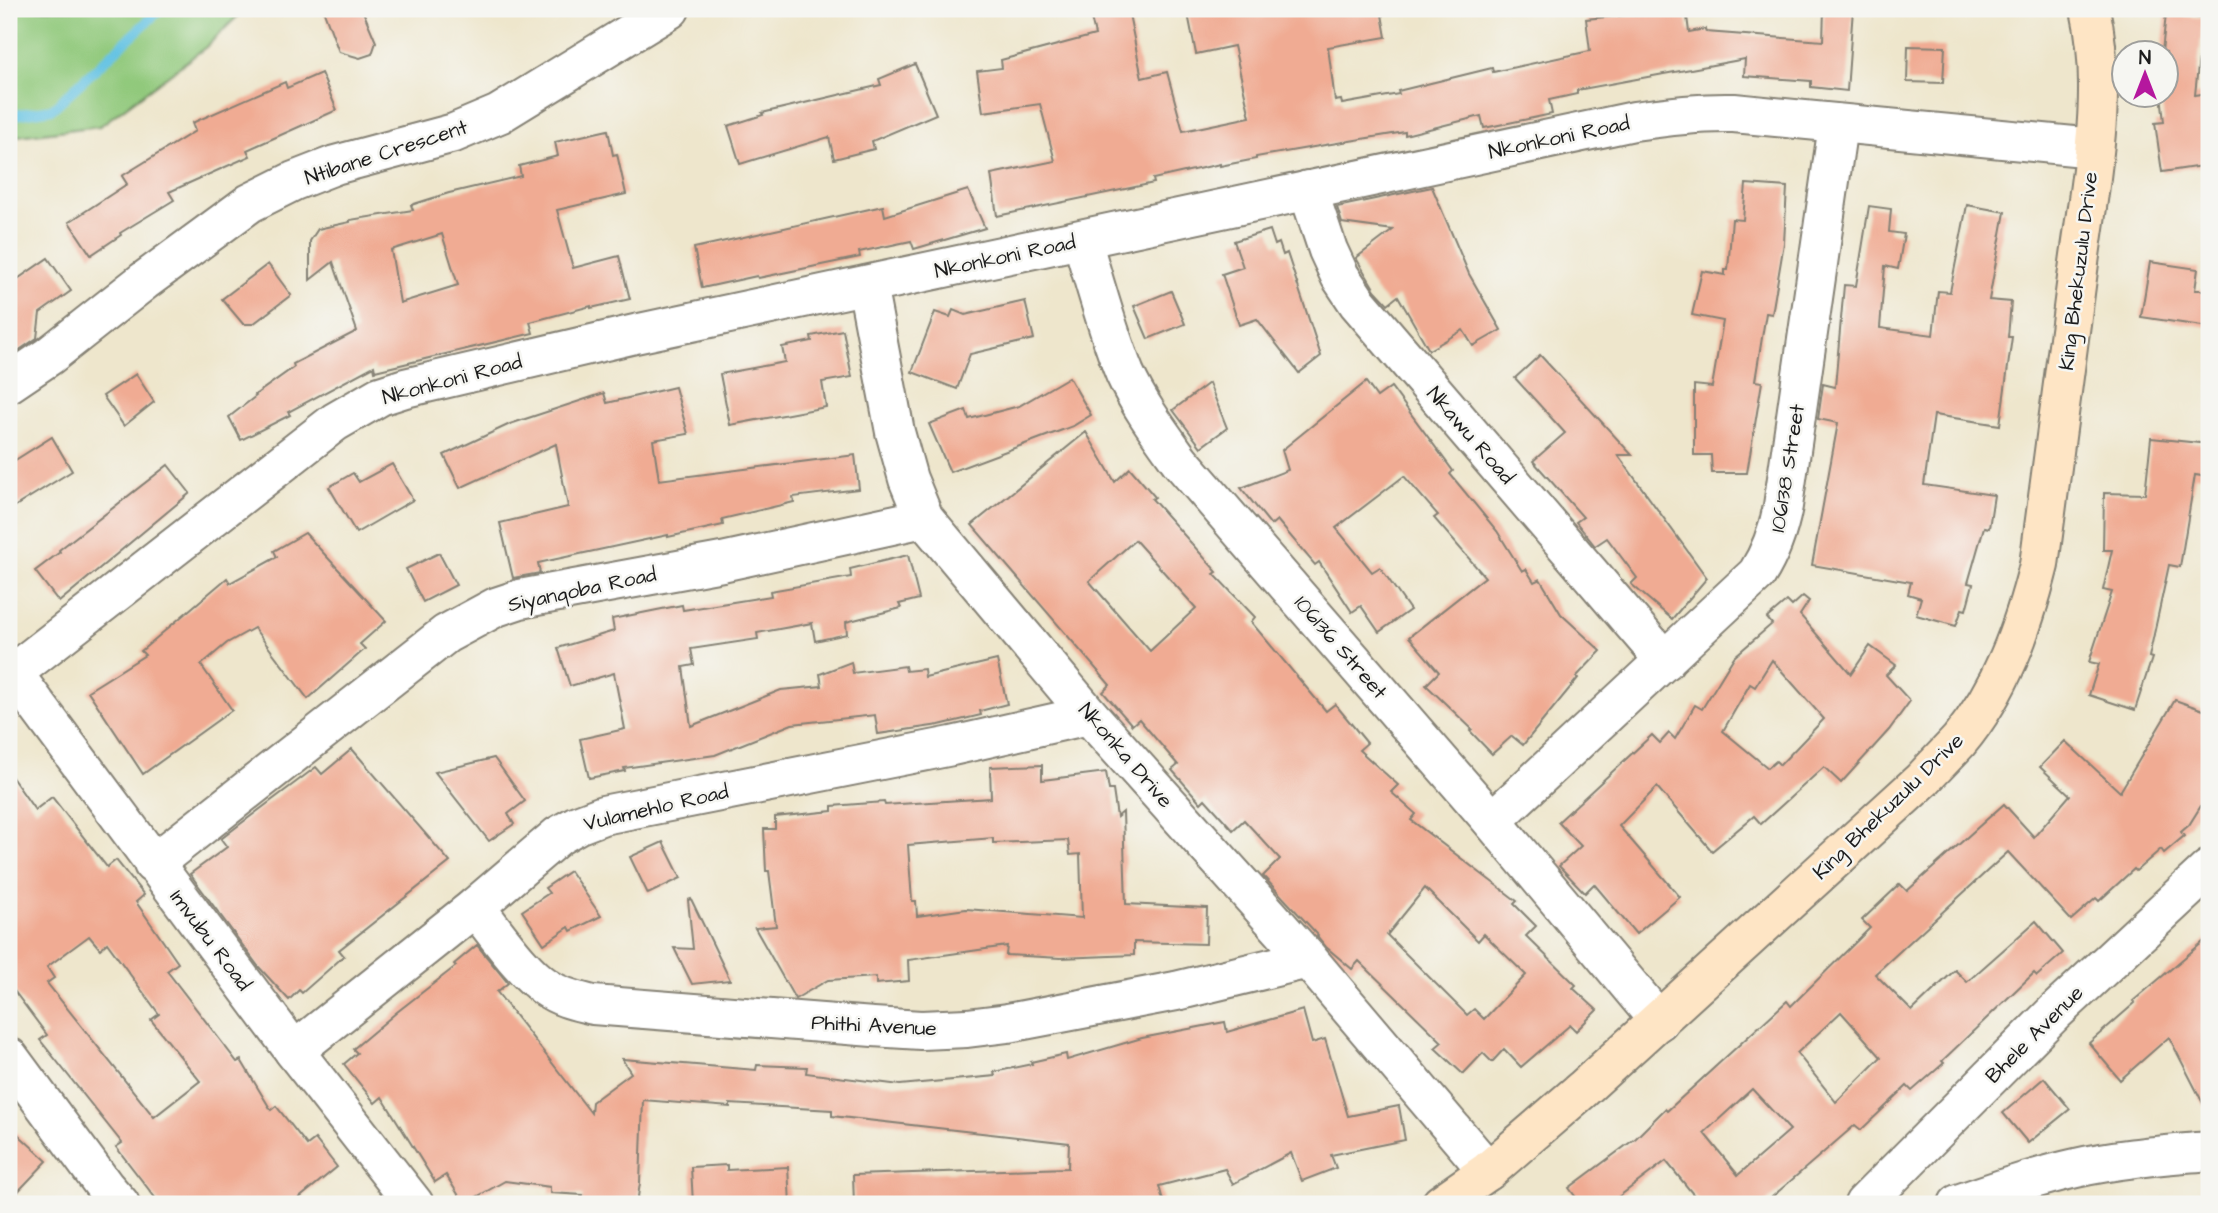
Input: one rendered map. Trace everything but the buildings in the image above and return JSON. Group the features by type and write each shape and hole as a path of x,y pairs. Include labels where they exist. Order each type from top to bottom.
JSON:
{"street":[{"name":"Ntibane Crescent","path":"9,383 49,356 144,281 250,203 294,181 335,165 454,133 499,114 670,9"},
{"name":"King Bhekuzulu Drive","path":"1441,1204 1488,1171 1658,1021 1922,780 1959,740 1987,699 2010,658 2039,565 2094,148 2098,72 2095,29 2090,9"},
{"name":"Nkonkoni Road","path":"11,674 335,422 380,396 405,388 635,334 1671,115 1734,113 2094,148"},
{"name":"106138 Street","path":"1492,821 1757,575 1768,558 1777,536 1838,125"},
{"name":"Nkawu Road","path":"1308,190 1328,250 1340,276 1358,303 1665,661"},
{"name":"106136 Street","path":"1082,240 1126,375 1145,411 1180,461 1492,821 1658,1021"},
{"name":"Nkonka Drive","path":"867,285 895,432 908,479 924,518 1090,715 1308,959 1488,1171"},
{"name":"Siyanqoba Road","path":"153,864 446,634 496,607 520,599 722,562 924,518"},
{"name":"Imvubu Road","path":"11,674 294,1051 414,1204"},
{"name":"Vulamehlo Road","path":"294,1051 558,836 577,825 603,815 952,746 1090,715"},
{"name":"Bhele Avenue","path":"1864,1204 2055,1012 2209,869"},
{"name":"Phithi Avenue","path":"475,906 531,975 548,989 568,998 593,1005 873,1027 921,1030 1008,1023 1176,991 1308,959"},
{"path":"9,1057 102,1198"},
{"path":"1958,1204 2019,1183 2079,1167 2167,1154 2209,1151"}],"green space":[{"path":"9,9 245,9 206,47 100,126 9,137"}],"waterway":[{"path":"9,116 52,109 161,9"}]}
